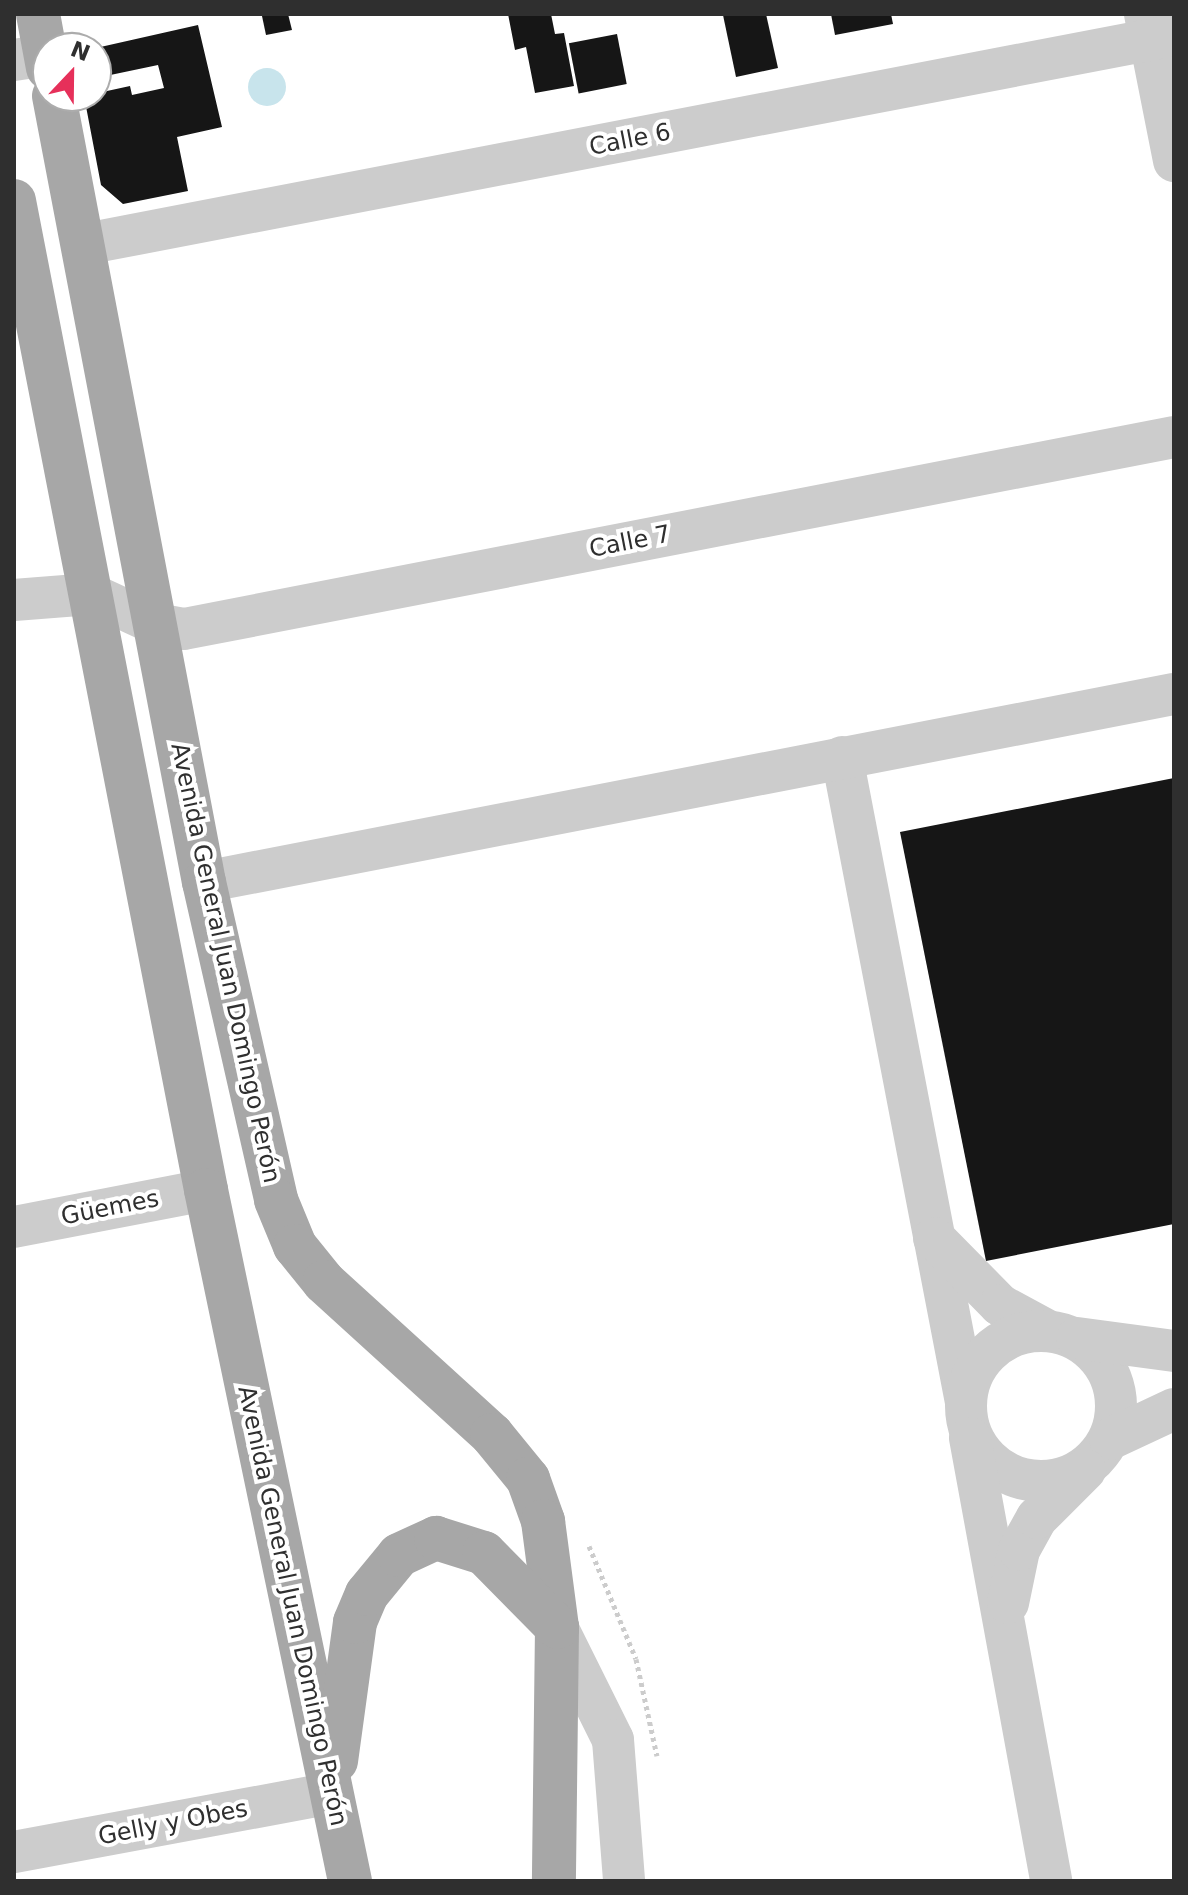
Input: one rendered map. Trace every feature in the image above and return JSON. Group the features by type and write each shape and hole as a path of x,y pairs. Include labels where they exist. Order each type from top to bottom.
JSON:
{"main road":[{"name":"Avenida General Juan Domingo Perón","path":"53,112 85,244 204,882 257,1136 295,1246 492,1435 528,1479 543,1521 557,1627 554,1881"},
{"name":"Avenida General Juan Domingo Perón","path":"14,201 206,1190 350,1881"},
{"path":"332,1793 355,1622 367,1594 399,1555 436,1538 484,1553 557,1627"}],"street":[{"path":"1156,29 1174,161"},
{"name":"Calle 6","path":"85,244 1156,29"},
{"name":"Calle 7","path":"91,594 156,624 184,629 1174,437"},
{"path":"14,600 91,594"},
{"path":"204,882 1174,694"},
{"path":"842,757 1005,1615 1051,1881"},
{"name":"Güemes","path":"14,1227 206,1190"},
{"path":"933,1238 1000,1305 1090,1347 1115,1387 1103,1449 1037,1518 1019,1550 1005,1615"},
{"path":"1174,1351 1058,1333 1000,1342 970,1379 967,1414 979,1450 1022,1479 1074,1475 1103,1449 1174,1409"},
{"path":"557,1627 613,1740 624,1881"},
{"name":"Gelly y Obes","path":"14,1852 332,1793"}],"path":[{"path":"581,1535 636,1659 657,1771"}],"water":[{"path":"267,68 281,73 286,87 281,101 267,106 253,101 248,87 253,73"}],"building":[{"path":"288,14 292,30 266,35 262,16"},
{"path":"508,14 551,14 555,34 564,33 574,86 535,93 526,47 515,50"},
{"path":"766,14 778,68 736,77 723,15"},
{"path":"831,14 891,14 893,24 835,35"},
{"path":"198,25 222,127 177,137 188,191 123,204 101,185 87,112 112,112 112,90 130,86 132,95 164,88 158,65 112,75 112,44"},
{"path":"617,34 627,84 579,93 569,43"},
{"path":"1174,778 1174,1224 986,1261 900,832"}]}
